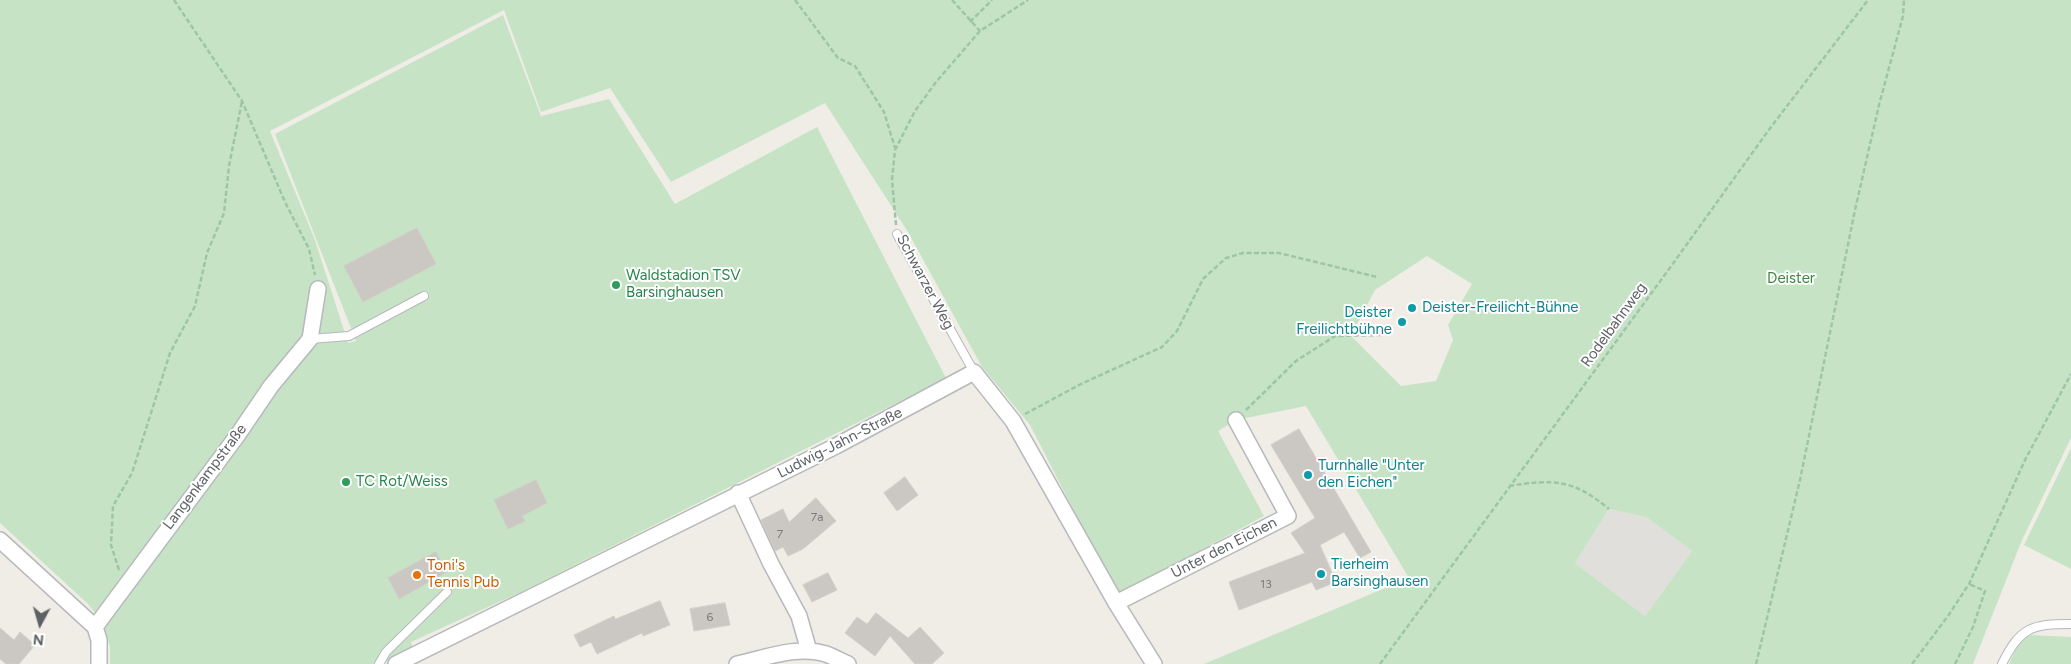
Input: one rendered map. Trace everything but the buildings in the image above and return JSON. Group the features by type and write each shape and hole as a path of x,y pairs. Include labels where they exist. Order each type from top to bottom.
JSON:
{"street":[{"path":"310,340 318,289"},
{"name":"Langenkampstraße","path":"95,627 237,436 271,386 310,340"},
{"path":"974,372 1013,421 1116,603 1154,664"},
{"name":"Ludwig-Jahn-Straße","path":"396,664 836,446 974,372"},
{"name":"Unter den Eichen","path":"1116,603 1288,516 1236,420"},
{"path":"738,493 771,564 799,616 809,651"},
{"path":"0,540 95,627 99,640 99,664"},
{"path":"737,664 790,652 809,651 826,654 848,664"}],"lane":[{"name":"Schwarzer Weg","path":"897,234 974,372"},
{"path":"310,340 349,336 424,296"},
{"path":"379,664 386,652 448,592"},
{"path":"2002,664 2010,646 2032,627 2048,624 2071,624"}],"path":[{"path":"174,0 242,101 285,202 309,249 318,289"},
{"path":"795,0 838,58 855,66 884,112 896,150"},
{"path":"952,0 980,31"},
{"path":"970,22 992,0"},
{"name":"Schwarzer Weg","path":"897,234 892,180 896,150 915,111 936,82 980,31 1028,0"},
{"name":"Rodelbahnweg","path":"1380,664 1768,131 1868,0"},
{"path":"1756,664 1800,480 1854,210 1903,16 1904,0"},
{"path":"122,589 119,569 111,545 112,506 132,473 170,353 195,306 207,253 224,213 229,166 242,101"},
{"path":"1013,421 1081,384 1162,347 1177,331 1204,279 1226,258 1242,253 1279,253 1377,278"},
{"path":"1236,420 1296,361 1335,336 1382,335"},
{"path":"1912,664 1969,584 2025,460 2071,374"},
{"path":"1509,486 1540,481 1566,483 1592,494 1609,509"},
{"path":"1955,664 1973,627 1985,591 1969,584"}],"shaded area":[{"path":"1609,509 1646,517 1692,551 1645,616 1575,563"}],"green space":[{"name":"Deister","path":"0,0 2071,0 2071,438 2022,540 1973,664 1204,664 1409,578 1306,406 1236,420 1218,431 1264,516 1117,595 1030,425 982,367 908,232 825,103 671,182 610,88 541,112 504,10 270,131 315,240 348,343 356,341 275,134 503,15 541,116 609,99 675,204 817,127 946,378 521,592 411,642 413,648 381,664 110,664 110,647 101,620 88,604 0,523","holes":["1427,256 1472,284 1448,325 1453,340 1436,381 1401,386 1351,336 1375,290","1609,509 1646,517 1692,551 1645,616 1575,563"]},
{"path":"2071,448 2071,569 2024,545"},
{"path":"2028,635 2071,637 2071,664 2009,664 2018,644"}],"place":[{"name":"Waldstadion TSV Barsinghausen","path":"616,285"},
{"name":"Deister-Freilicht-Bühne","path":"1412,308"},
{"name":"Deister Freilichtbühne","path":"1402,322"},
{"name":"Turnhalle \"Unter den Eichen\"","path":"1308,475"},
{"name":"TC Rot/Weiss","path":"346,482"},
{"name":"Tierheim Barsinghausen","path":"1321,574"},
{"name":"Toni's Tennis Pub","path":"417,575"}]}
